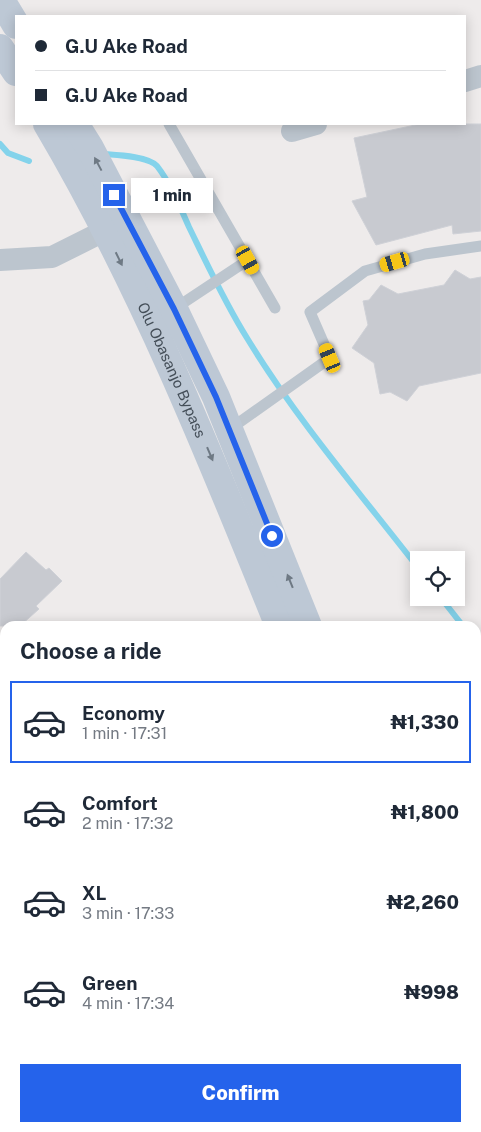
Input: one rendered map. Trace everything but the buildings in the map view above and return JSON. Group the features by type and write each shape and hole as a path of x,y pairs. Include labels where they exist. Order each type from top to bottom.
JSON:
{"main road":[{"path":"1,0 15,23"},
{"path":"0,48 15,70"},
{"name":"Olu Obasanjo Bypass","path":"48,125 65,154 159,340 190,408 277,621"},
{"path":"76,125 90,148 174,309 216,397 306,621"}],"street":[{"path":"466,80 481,76"},
{"path":"292,131 313,125"},
{"path":"0,260 52,257 104,231"}],"lane":[{"path":"170,125 275,308"},
{"path":"230,430 330,358 310,312 366,271 425,254 481,246"},
{"path":"174,309 248,260"}],"waterway":[{"path":"0,144 8,153 29,161"},
{"path":"103,154 139,158 157,166 171,188 231,311 266,368 330,456 410,558"},
{"path":"447,606 459,621"}],"route":[{"path":"114,195 174,309 216,397 272,536"}]}
